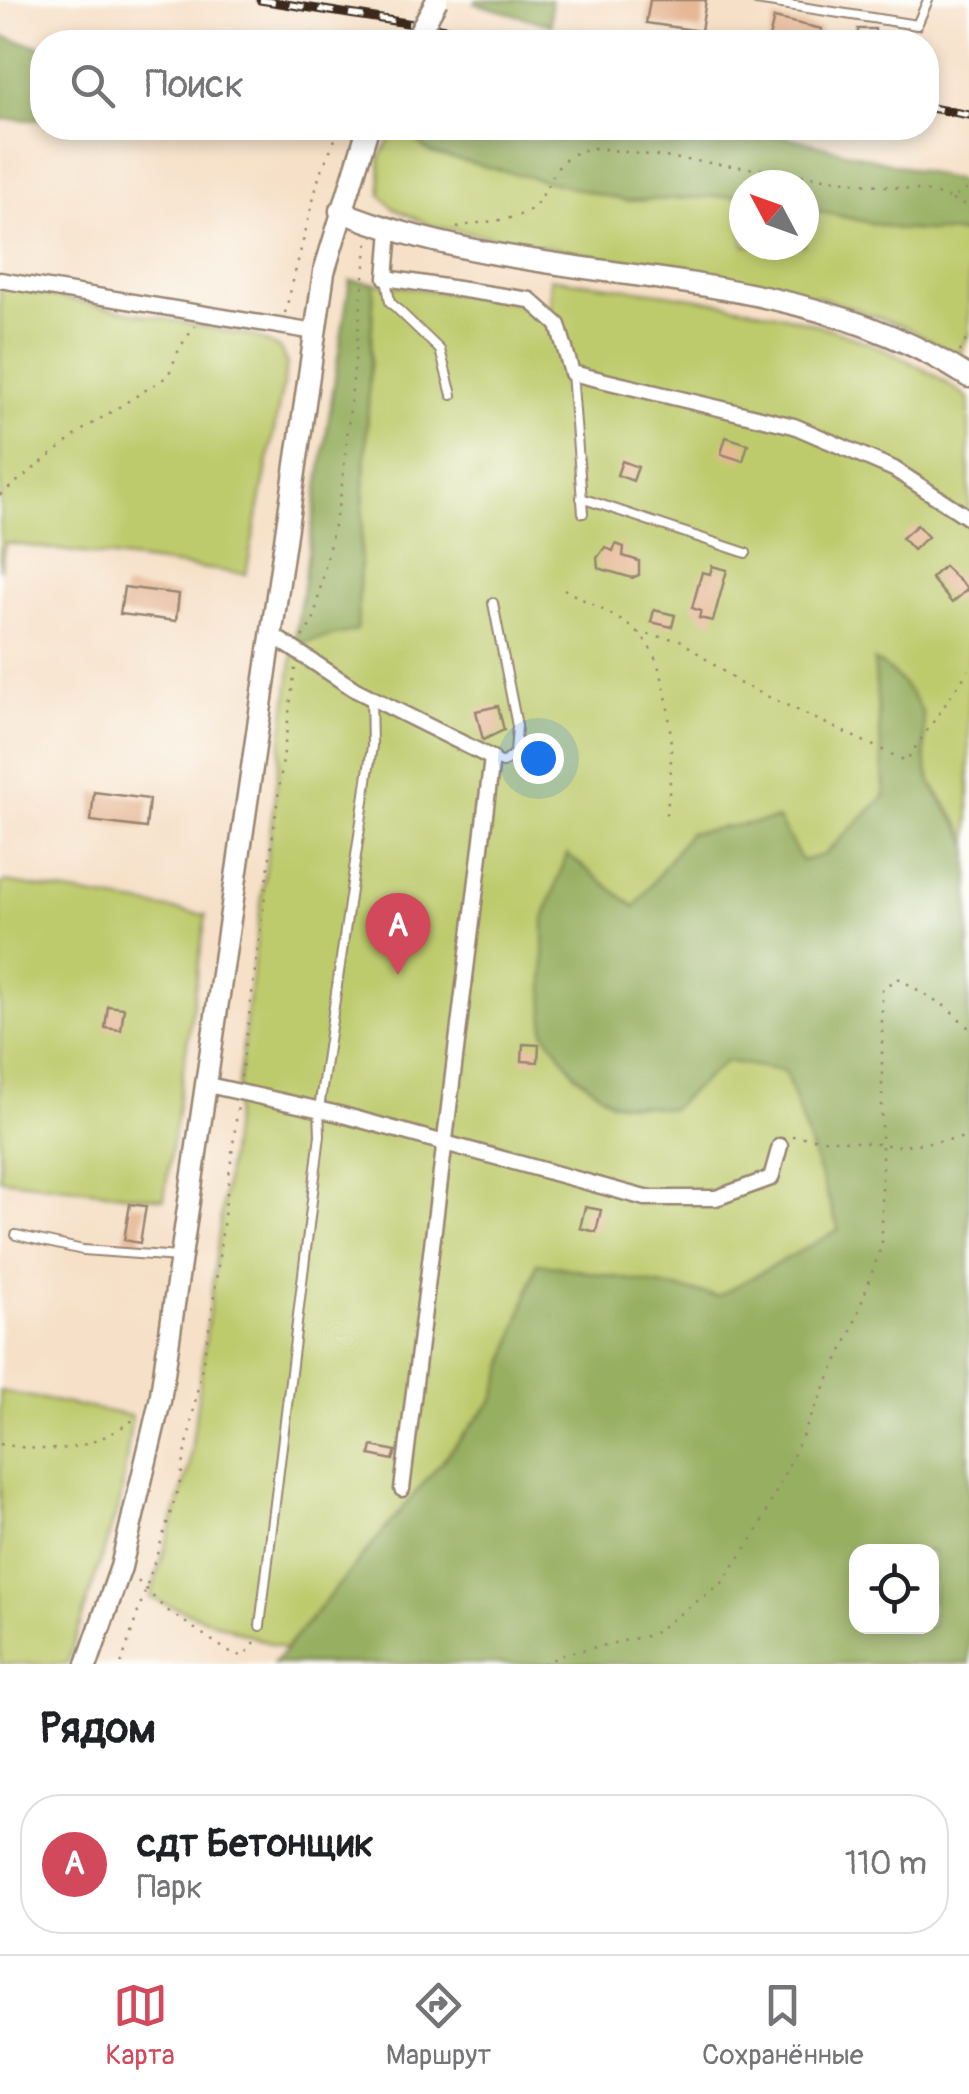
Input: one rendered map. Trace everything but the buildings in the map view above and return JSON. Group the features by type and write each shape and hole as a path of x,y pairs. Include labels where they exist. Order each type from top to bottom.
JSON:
{"main road":[{"path":"421,30 437,0"},
{"path":"87,1664 122,1567 160,1401 184,1257 315,332 340,211 364,140"},
{"path":"340,211 434,243 762,294 868,326 961,372"}],"street":[{"path":"380,226 386,278 530,300 558,325 572,373 794,426 894,469 969,518"},
{"path":"0,280 315,332"},
{"path":"272,635 371,698 492,758 402,1489"},
{"path":"208,1086 319,1109 646,1198 716,1198 770,1178 780,1146"}],"lane":[{"path":"756,0 917,26 928,0"},
{"path":"386,278 390,302 440,350 452,395"},
{"path":"572,373 583,513"},
{"path":"581,498 746,552"},
{"path":"492,758 502,763 515,753 518,726 494,603"},
{"path":"260,1626 320,1135 319,1109 372,746 371,698"},
{"path":"16,1234 83,1250 184,1257"}],"path":[{"path":"282,326 320,172 335,140"},
{"path":"434,243 457,228 481,220 510,218 533,209 560,165 581,149 931,192 969,206"},
{"path":"951,199 969,188"},
{"path":"120,1664 179,1486 209,1332 299,640 314,622 341,492 380,226"},
{"path":"0,495 70,439 168,376 180,347 208,314"},
{"path":"961,372 969,334"},
{"path":"564,589 638,633 653,652 667,711 674,777 665,819"},
{"path":"638,633 680,640 739,683 906,761 969,670"},
{"path":"543,1664 564,1654 652,1635 722,1582 758,1530 836,1366 882,1244 882,990 887,982 898,978 913,984 969,1028"},
{"path":"780,1146 795,1134 900,1146 969,1137"},
{"path":"0,1444 51,1452 85,1447 160,1401"},
{"path":"122,1567 164,1608 232,1654 244,1656 254,1649 260,1626"}],"green space":[{"path":"551,0 551,25 475,3"},
{"path":"0,36 30,44 30,120 0,119"},
{"path":"390,140 434,140 626,201 729,196 729,260 819,260 819,211 898,229 969,234 969,334 959,356 905,327 820,297 432,226 393,208 381,195 380,158"},
{"path":"414,140 799,140 960,181 969,192 969,234 898,229 819,211 819,170 729,170 729,196 626,201 431,153"},
{"path":"550,278 713,301 822,326 923,369 969,399 969,846 964,831 932,784 925,764 923,713 875,661 885,796 824,855 803,861 726,1061 785,1071 839,1230 718,1296 538,1263 494,1399 285,1649 150,1598 189,1467 294,645 357,630 374,283 514,301 551,322"},
{"path":"350,280 374,283 357,630 294,645"},
{"path":"0,286 256,337 280,349 287,364 246,574 5,543 0,570"},
{"path":"874,661 896,677 921,711 930,780 969,846 969,1664 273,1664 494,1399 537,1263 718,1296 839,1230 785,1071 726,1061 671,1109 611,1102 575,1074 544,1031 544,919 567,854 635,907 689,833 778,819 802,861 824,855 885,796"},
{"path":"6,882 206,915 164,1199 0,1179 0,885"},
{"path":"0,1391 132,1416 121,1498 67,1664 0,1664"}],"railway":[{"path":"260,0 451,30"},
{"path":"939,109 969,115"}],"place":[{"name":"сдт Бетонщик","path":"398,975"}]}
